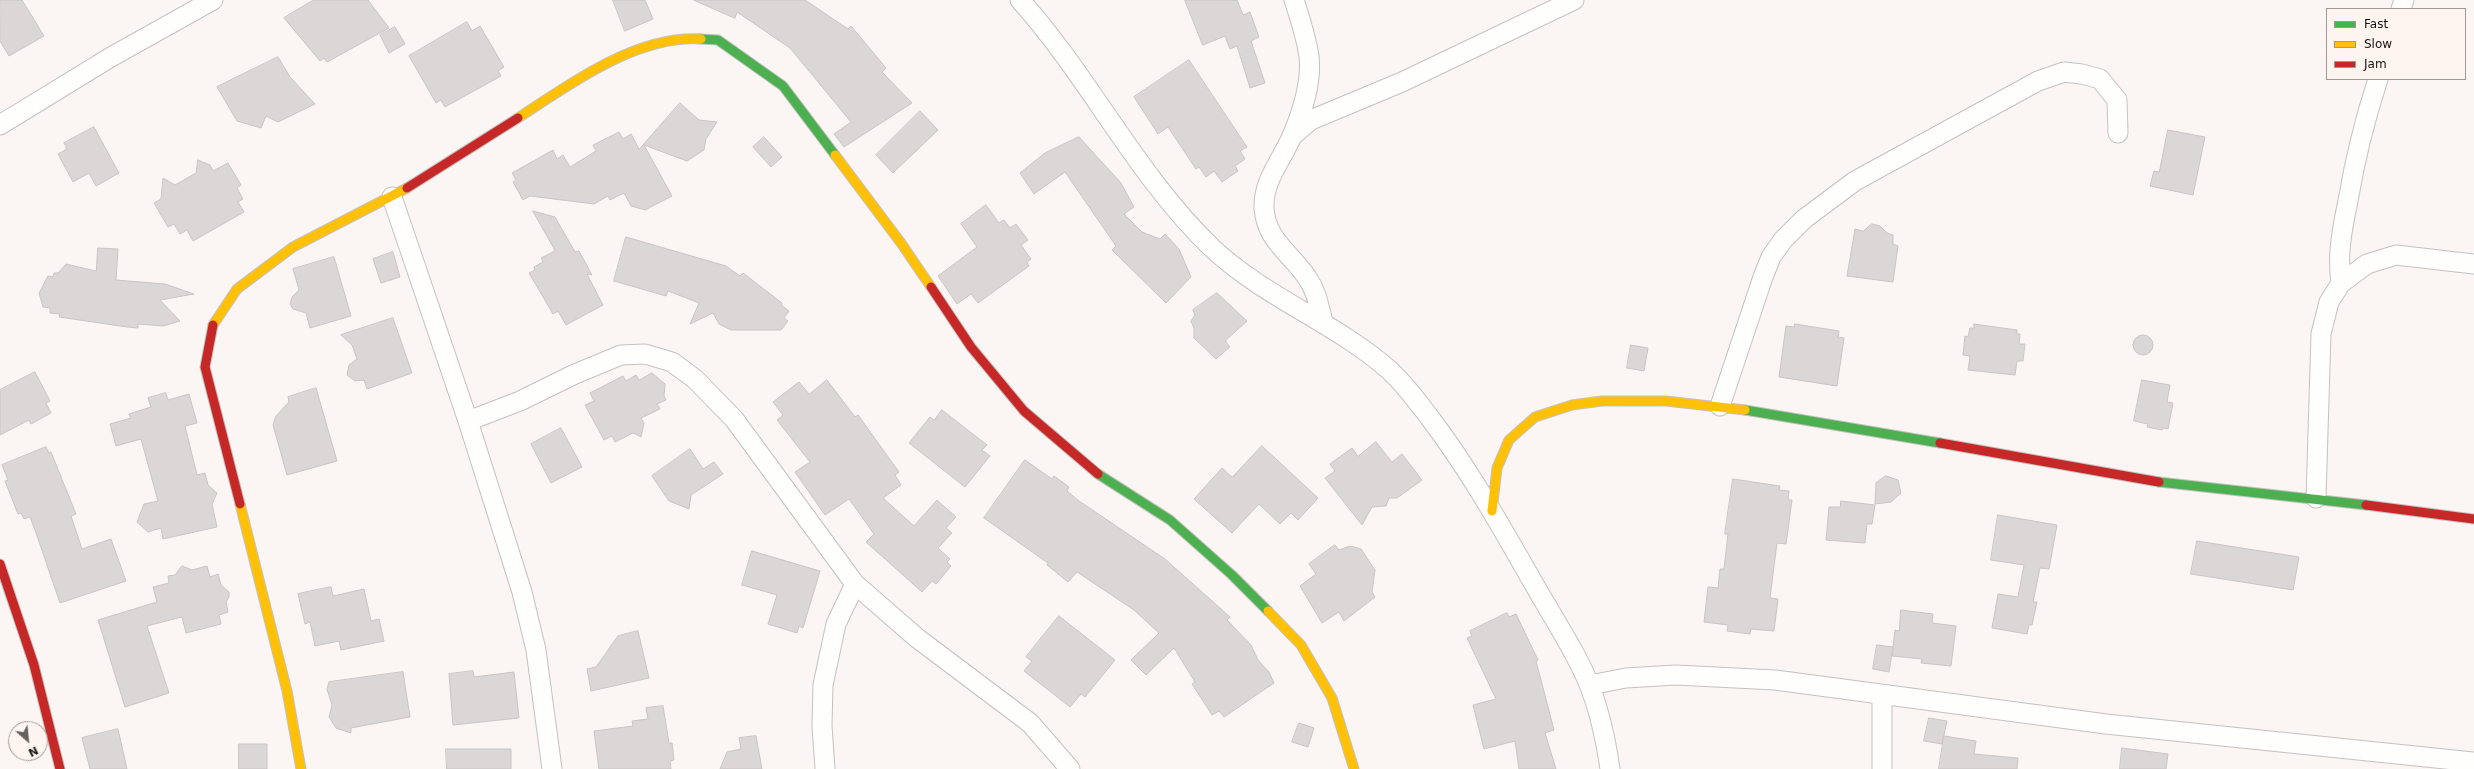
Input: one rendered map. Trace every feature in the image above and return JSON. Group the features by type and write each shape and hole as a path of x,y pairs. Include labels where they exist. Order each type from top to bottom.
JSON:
{"street":[{"path":"0,125 111,56 213,0"},
{"path":"1020,0 1086,84 1135,156 1212,248 1243,274 1323,322 1375,358 1411,393 1441,433 1492,511 1590,685 1606,741 1610,769"},
{"path":"1294,0 1309,58 1303,101 1292,136 1266,188 1266,221 1272,236 1308,278 1317,296 1323,322"},
{"path":"1292,136 1311,120 1402,82 1574,0"},
{"path":"301,769 287,691 205,367 212,326 237,289 293,247 392,197 588,73 653,44 684,38 718,40 783,86 897,236 971,347 1024,411 1089,468 1170,520 1232,575 1301,645 1332,698 1354,769"},
{"path":"1720,406 1756,296 1772,256 1783,240 1804,219 1855,181 2038,81 2064,72 2082,74 2100,79 2117,100 2118,133"},
{"path":"2341,283 2338,265 2342,229 2364,124 2378,80"},
{"path":"392,197 468,421 522,592 534,643 547,720 552,769"},
{"path":"2316,498 2321,334 2329,302 2341,283 2367,264 2396,255 2474,264"},
{"path":"468,421 520,401 575,374 621,355 645,354 672,362 695,379 734,419 855,584 917,638 1030,723 1070,769"},
{"path":"1492,511 1497,468 1509,440 1535,417 1572,405 1602,402 1666,402 1720,406 2080,467 2143,480 2208,489 2316,498 2474,519"},
{"path":"0,564 17,607 51,722 60,769"},
{"path":"826,769 822,726 823,685 836,624 855,584"},
{"path":"1590,685 1626,678 1676,675 1775,680 2106,724 2474,762"},
{"path":"1882,695 1882,769"}],"building":[{"path":"0,0 22,0 44,36 9,56 0,41"},
{"path":"314,0 368,0 389,28 327,62 324,58 320,61 284,18"},
{"path":"613,0 645,0 653,19 625,31"},
{"path":"694,0 805,0 848,29 851,26 886,68 882,72 912,103 844,147 834,134 851,122 790,48 737,12 735,18"},
{"path":"1185,0 1237,0 1243,15 1250,12 1259,37 1251,41 1265,83 1250,88 1237,46 1230,49 1225,36 1203,45"},
{"path":"467,22 472,31 480,26 504,67 498,71 501,76 445,107 441,100 436,103 409,56"},
{"path":"395,27 405,44 389,53 380,35"},
{"path":"278,57 290,77 315,104 278,122 266,116 261,128 237,121 217,87"},
{"path":"1189,60 1247,147 1240,151 1245,159 1235,166 1238,171 1222,182 1214,171 1206,177 1199,167 1196,169 1168,127 1158,134 1134,97"},
{"path":"680,103 699,120 717,122 706,139 704,150 687,161 644,145 672,196 645,210 631,206 624,193 610,200 608,196 594,204 530,196 523,200 513,182 516,180 512,173 553,150 557,159 563,155 570,167 596,151 593,145 619,132 623,139 631,134 639,149"},
{"path":"920,111 938,130 893,173 876,155"},
{"path":"94,127 119,173 96,186 89,173 73,182 58,154 67,149 64,143"},
{"path":"2168,130 2205,137 2193,195 2150,186 2154,171 2159,172"},
{"path":"764,137 782,157 771,167 753,147"},
{"path":"1079,137 1121,183 1134,207 1124,214 1142,232 1160,239 1165,234 1179,249 1191,277 1166,303 1112,250 1116,246 1065,172 1034,194 1020,173 1045,153"},
{"path":"198,160 210,165 213,171 228,163 241,185 237,188 243,199 238,202 244,212 193,241 187,230 180,234 174,224 168,227 154,203 161,199 163,178 175,185 196,173"},
{"path":"986,205 999,223 1004,220 1010,228 1016,224 1028,240 1021,245 1031,259 1027,262 1029,266 978,303 971,294 957,304 938,276 977,247 961,224"},
{"path":"533,211 555,217 575,252 579,251 592,275 587,274 603,305 566,325 558,311 553,314 529,273 535,270 534,267 543,262 541,258 555,251"},
{"path":"1872,224 1880,226 1887,233 1893,235 1893,244 1898,246 1893,282 1847,276 1855,229 1863,231"},
{"path":"626,237 726,266 740,276 743,273 782,303 781,305 789,311 784,318 788,321 781,330 731,330 719,324 713,313 690,324 699,303 668,291 666,296 614,281"},
{"path":"98,248 118,249 116,280 165,284 194,294 160,300 180,321 163,326 138,324 138,328 127,327 59,317 60,314 50,313 50,308 43,307 39,293 48,276 53,277 54,273 58,273 66,264 96,271"},
{"path":"393,252 400,277 381,283 373,259"},
{"path":"334,257 351,316 310,328 306,313 293,309 290,304 292,297 299,290 293,269"},
{"path":"1217,293 1247,321 1225,341 1230,347 1216,359 1194,338 1194,328 1191,321 1195,315 1193,310"},
{"path":"393,318 412,373 367,389 364,380 355,381 347,375 349,365 357,359 352,345 341,335"},
{"path":"1795,324 1839,331 1838,337 1844,338 1837,386 1779,377 1786,326 1794,327"},
{"path":"1974,324 2017,330 2017,334 2020,334 2019,344 2025,344 2023,361 2017,361 2015,375 1968,370 1970,356 1963,355 1965,336 1968,337 1970,328 1974,328"},
{"path":"2143,335 2150,338 2153,345 2150,352 2143,355 2136,352 2133,345 2136,338"},
{"path":"1631,345 1648,348 1644,371 1627,368"},
{"path":"35,372 50,401 46,403 51,413 31,424 29,420 0,435 0,390"},
{"path":"652,373 665,384 664,396 666,400 657,404 660,409 641,418 644,423 641,437 633,433 615,442 612,436 604,440 585,405 594,401 590,393 623,376 626,381 636,375 639,380"},
{"path":"827,380 855,417 858,415 899,472 895,475 901,485 883,498 914,526 937,500 956,517 946,528 952,533 938,548 950,559 947,562 951,566 936,584 932,581 922,592 866,542 874,534 849,499 825,515 795,472 810,462 777,420 783,415 773,402 799,382 809,394"},
{"path":"2142,380 2170,385 2167,402 2173,403 2168,429 2163,428 2162,430 2147,427 2148,424 2134,421"},
{"path":"316,388 337,461 287,475 273,425 276,416 289,402 288,397"},
{"path":"166,393 168,400 189,394 197,423 185,426 197,475 205,473 208,485 217,493 212,504 217,527 163,539 161,528 148,532 137,522 144,504 158,501 141,439 116,446 110,424 131,418 129,414 151,407 148,398"},
{"path":"942,410 987,445 982,450 990,456 965,487 909,443 930,417 934,420"},
{"path":"561,428 582,467 551,483 531,444"},
{"path":"1376,442 1392,462 1402,454 1422,480 1397,498 1389,498 1386,506 1372,507 1362,525 1325,478 1335,471 1330,464 1352,448 1358,456"},
{"path":"1262,446 1318,498 1298,520 1291,513 1280,524 1259,504 1232,533 1194,499 1222,468 1232,477"},
{"path":"46,447 49,453 51,452 76,514 71,516 82,549 111,539 126,581 60,603 30,517 24,519 21,513 18,514 5,481 8,480 2,465"},
{"path":"690,449 703,469 714,462 723,474 691,495 689,509 669,501 652,476"},
{"path":"1025,460 1052,479 1054,476 1069,487 1067,491 1079,501 1165,559 1230,617 1227,620 1251,645 1258,660 1269,672 1274,683 1224,717 1219,711 1212,715 1192,684 1195,682 1174,648 1146,675 1131,660 1159,633 1134,610 1077,572 1068,582 1047,565 1048,563 984,518"},
{"path":"1886,476 1898,480 1901,493 1891,502 1875,504 1876,483"},
{"path":"1733,479 1780,486 1779,490 1789,491 1788,500 1792,500 1786,544 1777,543 1770,598 1778,599 1774,631 1751,629 1750,634 1727,631 1728,625 1704,622 1708,587 1718,588 1720,569 1724,569 1728,534 1725,534"},
{"path":"1841,501 1875,505 1872,524 1867,524 1865,543 1826,540 1829,507 1840,507"},
{"path":"1998,515 2057,525 2049,569 2040,568 2033,602 2037,602 2032,625 2029,625 2027,634 1992,628 1998,594 2018,597 2024,565 1991,560"},
{"path":"2197,541 2299,557 2293,590 2191,574"},
{"path":"1335,545 1339,550 1350,546 1361,549 1375,570 1372,592 1375,597 1344,621 1339,612 1322,623 1300,586 1316,574 1309,564"},
{"path":"752,551 820,571 803,628 799,626 797,633 768,624 777,595 742,585"},
{"path":"182,566 192,570 207,566 210,577 218,574 221,585 229,592 229,597 226,602 228,612 219,615 221,624 186,633 182,617 147,626 169,693 125,707 98,620 157,602 153,587 169,583 168,576 175,575"},
{"path":"331,587 333,596 364,589 371,621 379,619 384,641 341,650 339,641 315,646 310,622 305,624 298,594"},
{"path":"1901,610 1933,614 1932,623 1956,626 1951,666 1921,663 1922,659 1892,656 1895,630 1899,631"},
{"path":"1507,613 1509,617 1516,614 1538,660 1536,661 1554,730 1545,733 1556,769 1519,769 1515,741 1484,749 1473,705 1496,699 1467,638 1472,636 1470,631"},
{"path":"1059,616 1115,660 1085,697 1081,694 1070,707 1024,671 1032,661 1026,657"},
{"path":"638,631 649,678 591,691 587,669 596,667 618,636"},
{"path":"1877,645 1893,647 1889,672 1873,669"},
{"path":"473,671 474,677 514,672 519,718 453,725 449,674"},
{"path":"403,672 410,717 351,728 351,733 336,728 329,717 332,705 327,689 329,682"},
{"path":"663,706 669,743 672,743 674,760 670,761 671,769 599,769 594,731 633,726 632,721 648,719 646,708"},
{"path":"1929,718 1947,721 1942,744 1924,741"},
{"path":"1299,723 1314,728 1308,747 1292,742"},
{"path":"118,729 127,769 90,769 82,738"},
{"path":"756,736 762,769 720,769 727,752 741,749 739,738"},
{"path":"1944,736 1976,741 1974,754 2018,758 2017,769 1939,769"},
{"path":"239,744 267,744 267,769 239,769"},
{"path":"2122,748 2168,754 2166,769 2120,769"},
{"path":"446,749 511,749 511,769 447,769"}],"traffic: fast":[{"path":"701,39 718,40 783,86 835,155"},
{"path":"1745,410 1940,443"},
{"path":"1098,474 1170,520 1232,575 1268,611"},
{"path":"2159,482 2366,505"}],"traffic: slow":[{"path":"518,118 582,77 628,53 652,45 677,40 701,39"},
{"path":"835,155 901,243 931,287"},
{"path":"213,325 237,289 293,247 407,188"},
{"path":"1492,511 1497,468 1509,440 1535,417 1572,405 1602,401 1666,401 1745,410"},
{"path":"240,504 287,691 301,769"},
{"path":"1268,611 1301,645 1332,698 1354,769"}],"traffic: jam":[{"path":"407,188 518,118"},
{"path":"931,287 971,347 1024,411 1098,474"},
{"path":"213,325 205,367 240,504"},
{"path":"1940,443 2159,482"},
{"path":"2366,505 2474,519"},
{"path":"0,564 34,665 60,769"}]}
